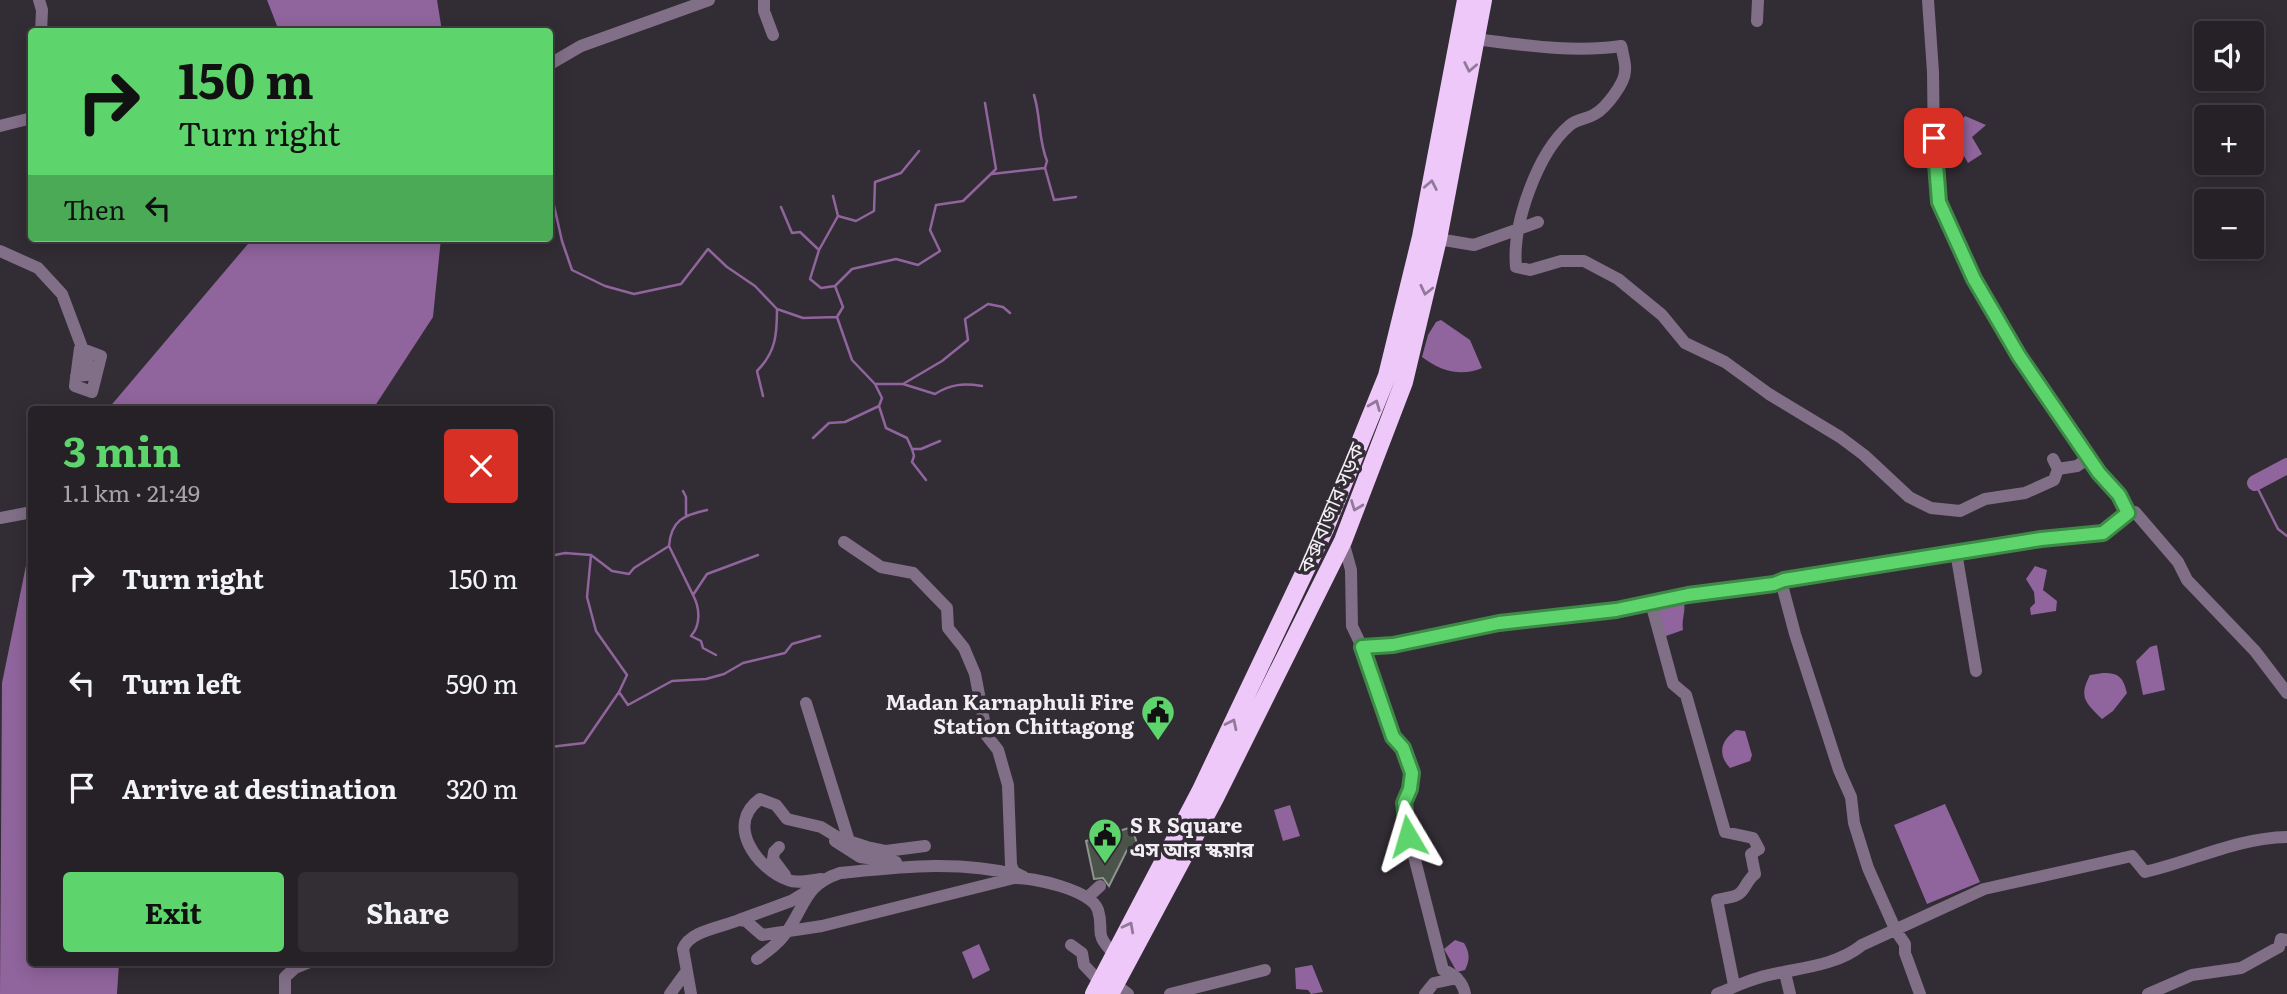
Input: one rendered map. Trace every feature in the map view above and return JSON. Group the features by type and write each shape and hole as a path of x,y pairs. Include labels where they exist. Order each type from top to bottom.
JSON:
{"highway":[{"name":"কক্সবাজার সড়ক","path":"1109,990 1114,954 1200,792 1324,531 1387,376 1421,237 1466,0"},
{"name":"কক্সবাজার সড়ক","path":"1109,990 1215,798 1343,541 1404,382 1438,239 1483,0"}],"street":[{"path":"39,0 41,28"},
{"path":"553,62 581,46 709,0"},
{"path":"764,0 764,11 773,35"},
{"path":"1757,21 1758,0"},
{"path":"1928,0 1933,72 1934,156 1939,202 1974,279 2019,356 2119,495 2128,513"},
{"path":"1475,39 1591,50 1622,46 1626,73 1612,96 1596,113 1572,123 1559,136 1531,180 1514,250 1516,267 1530,270 1561,261 1584,261 1618,279 1662,315 1685,343 1725,362 1769,394 1840,437 1864,454 1886,478 1909,496 1931,508 1960,512 1985,499 2025,493 2054,480 2056,464 2077,466 2090,457"},
{"path":"0,126 28,119"},
{"path":"1438,239 1474,245 1538,222"},
{"path":"0,251 38,268 62,294 80,348 75,386 92,392 101,356 80,348"},
{"path":"1362,647 1393,645 1499,623 1616,610 1688,595 1774,584 1956,552 2103,533 2128,513 2136,512 2178,562 2187,580 2255,651 2287,693"},
{"path":"0,518 28,514"},
{"path":"844,541 881,567 913,573 947,608 948,628 964,649 975,674 988,736 998,750 1007,785 1011,865 1014,872 1025,877"},
{"path":"1343,541 1351,570 1352,626 1362,647 1393,737 1403,748 1412,773 1410,789 1404,803 1407,830 1443,970 1457,978 1465,994"},
{"path":"1956,552 1976,671"},
{"path":"1781,581 1839,770 1851,797 1854,824 1864,857 1896,931 1905,944 1905,953 1920,994"},
{"path":"1651,603 1673,684 1686,695 1726,832 1753,838 1759,849 1751,854 1755,874 1746,881 1742,891 1738,895 1717,900 1734,985"},
{"path":"806,703 849,841"},
{"path":"925,846 886,851 849,841 821,827 787,819 776,806 760,799 749,807 743,820 745,834 759,862 790,881 901,867 979,866 1088,897 1098,910 1101,938 1114,954"},
{"path":"794,821 822,833 860,857 894,860 901,867"},
{"path":"1717,994 1734,985 1849,956 1862,945 1984,889 2133,856 2145,872 2192,860 2210,851 2266,837 2287,837"},
{"path":"779,847 774,852 773,859 790,881"},
{"path":"739,920 746,921 762,935 786,932 1025,877"},
{"path":"691,994 682,949 690,938 791,901 821,879"},
{"path":"1088,897 1100,886"},
{"path":"757,959 772,948 786,932 810,889"},
{"path":"2148,994 2192,975 2241,968 2279,947 2281,939 2287,940"},
{"path":"1071,945 1082,953 1084,965 1109,990"},
{"path":"285,994 285,977 300,966"},
{"path":"1170,994 1265,970"},
{"path":"670,994 686,972"},
{"path":"1785,973 1790,994"},
{"path":"1425,994 1434,983 1457,978"}],"shaded area":[{"path":"267,0 437,0 442,28 278,28"},
{"path":"1965,116 1986,125 1972,137 1982,154 1968,163 1951,133"},
{"path":"250,242 441,242 433,317 375,406 111,406"},
{"path":"1441,320 1470,340 1482,368 1466,372 1451,371 1422,357 1428,335 1436,322"},
{"path":"28,556 28,966 119,966 117,994 0,994 2,683"},
{"path":"2035,566 2047,570 2043,590 2057,601 2056,611 2031,615 2030,608 2035,603 2034,592 2026,579"},
{"path":"1683,599 1683,630 1666,636 1661,627 1658,605"},
{"path":"2157,645 2165,690 2143,695 2136,661 2150,647"},
{"path":"2103,673 2120,677 2127,693 2113,711 2102,719 2085,700 2084,695 2090,675"},
{"path":"1736,730 1745,731 1752,755 1750,761 1730,768 1723,758 1722,748 1727,738"},
{"path":"1945,804 1980,882 1927,904 1894,825"},
{"path":"1290,805 1300,836 1283,841 1274,810"},
{"path":"1455,940 1464,943 1469,956 1465,970 1457,972 1444,949"},
{"path":"979,944 990,970 973,979 962,952"},
{"path":"1312,965 1323,992 1311,994 1308,990 1296,989 1295,968"}],"building":[{"name":"S R Square এস আর স্কয়ার","path":"1132,827 1138,847 1127,850 1109,886 1103,878 1094,879 1086,841"}],"waterway":[{"path":"1034,95 1047,161 1045,168"},
{"path":"985,103 996,169"},
{"path":"838,216 856,221 874,211 875,182 901,173 919,151"},
{"path":"992,174 1045,168 1054,200 1076,197"},
{"path":"835,286 852,269 896,259 918,265 940,251 930,230 936,205 963,201 996,169"},
{"path":"833,196 838,216 819,250 810,279 821,288 835,286 843,307 837,317"},
{"path":"553,201 572,270 605,286 634,294 681,284 708,249 727,267 755,286 777,309 803,318 837,317 852,360 875,384 882,398 879,406 845,422 829,423 813,438"},
{"path":"781,207 792,233 800,232 819,250"},
{"path":"903,384 942,361 968,340 965,319 988,304 1003,307 1010,313"},
{"path":"763,396 757,371 772,350 777,327 777,309"},
{"path":"875,384 903,384 935,394 957,385 982,386"},
{"path":"879,406 886,428 907,438 912,449 921,449 940,441"},
{"path":"912,449 912,462 926,480"},
{"path":"2255,483 2287,466"},
{"path":"2255,483 2278,529 2287,536"},
{"path":"683,491 686,497 686,515"},
{"path":"669,546 670,537 680,520 707,510"},
{"path":"553,555 565,553 591,555 612,571 629,574 669,546 693,595 707,574 758,555"},
{"path":"553,747 584,743 619,692 627,675 596,631 587,597 591,555"},
{"path":"693,595 698,616 697,627 691,636 701,641 703,648 716,655"},
{"path":"619,692 628,705 672,681 706,679 724,674 743,663 785,653 792,644 820,636"}],"place":[{"name":"Madan Karnaphuli Fire Station Chittagong","path":"1158,742"},
{"name":"S R Square এস আর স্কয়ার","path":"1105,865"}],"route":[{"path":"1408,836 1404,803 1410,789 1412,773 1403,748 1393,737 1362,647 1393,645 1499,623 1616,610 1688,595 1774,584 1784,580 2041,539 2103,533 2128,513 2119,495 2099,473 2019,356 1974,279 1939,202 1934,138"}]}
